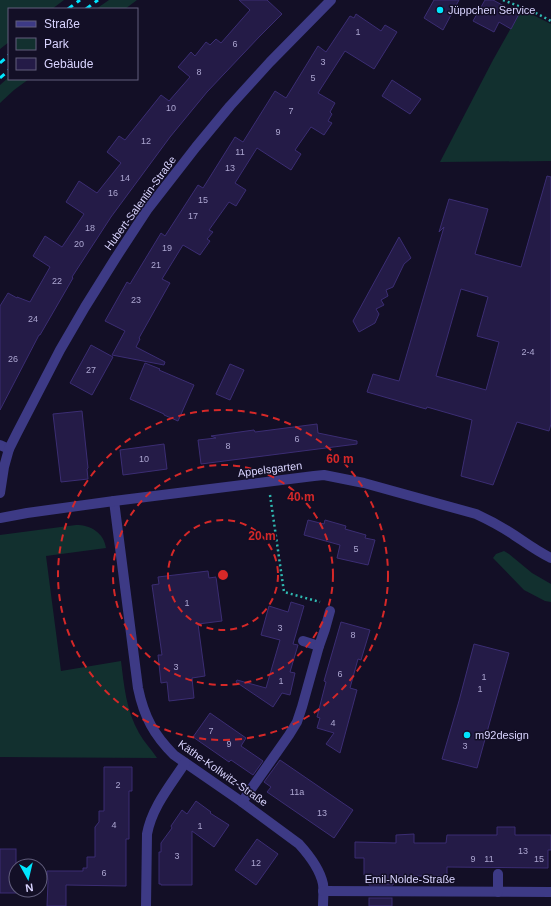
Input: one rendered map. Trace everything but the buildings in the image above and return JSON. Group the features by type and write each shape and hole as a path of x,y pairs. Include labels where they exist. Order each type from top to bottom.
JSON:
{"street":[{"name":"Hubert-Salentin-Straße","path":"0,493 5,447 17,433 85,307 115,259 148,210 196,147 230,106 270,62 332,0"},
{"name":"Appelsgarten","path":"0,518 324,475 364,483 476,514 513,534 543,555 551,558"},
{"name":"Käthe-Kollwitz-Straße","path":"114,502 138,688 141,703 148,720 157,736 174,755 290,836 307,851 321,877 323,884 323,906"},
{"path":"0,511 0,518"},
{"path":"242,802 297,722 318,646 330,611"},
{"path":"303,641 318,646"},
{"path":"146,906 148,825 156,807 185,763"},
{"path":"498,874 498,892"},
{"name":"Emil-Nolde-Straße","path":"323,891 551,892"}],"path":[{"path":"503,0 534,12 551,21"},
{"path":"269,482 284,592 332,605 330,611"}],"green space":[{"path":"0,0 64,0 53,8 8,8 8,43 0,49"},
{"path":"109,0 137,0 126,8 97,8"},
{"path":"521,10 551,24 551,161 440,162 493,60"},
{"path":"8,78 8,80 28,80 0,103 0,85"},
{"path":"76,525 87,526 100,534 106,548 46,556 61,671 121,661 126,697 131,715 141,736 157,758 0,757 0,535"},
{"path":"504,551 532,573 551,584 551,602 545,601 524,590 493,558 496,554"}],"railway":[{"path":"69,8 80,0"},
{"path":"87,8 98,0"},
{"path":"0,63 8,56"},
{"path":"0,78 8,71"}],"place":[{"name":"Jüppchen Service","path":"440,10"},
{"name":"m92design","path":"467,735"}]}
